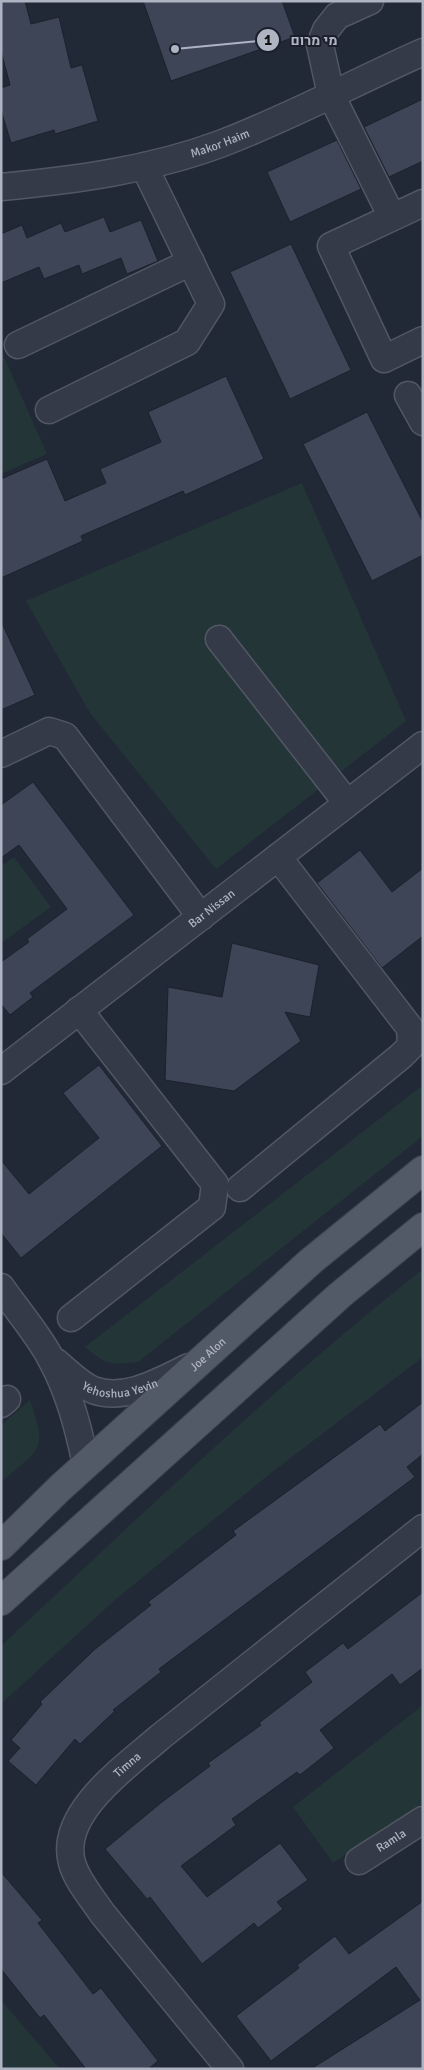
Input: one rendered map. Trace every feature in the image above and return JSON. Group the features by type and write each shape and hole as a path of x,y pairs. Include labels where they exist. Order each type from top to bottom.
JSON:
{"main road":[{"name":"Joe Alon","path":"1,1546 86,1464 311,1261 423,1170"},
{"path":"1,1601 340,1295 423,1227"},
{"path":"1,1534 60,1488"}],"street":[{"path":"370,1 337,16 326,30 320,44 331,95 392,217"},
{"name":"Makor Haim","path":"1,187 49,182 144,166 219,144 423,52"},
{"path":"49,410 187,342 212,304 144,166"},
{"path":"423,203 331,246 384,359 423,340"},
{"path":"18,344 191,262"},
{"path":"408,394 423,422"},
{"path":"219,639 347,803"},
{"path":"1,754 49,731 65,736 201,917"},
{"name":"Bar Nissan","path":"1,1071 423,745"},
{"path":"240,1188 411,1046 410,1028 278,857"},
{"path":"71,1318 212,1207 215,1194 215,1184 79,1010"},
{"name":"Yehoshua Yevin","path":"1,1287 50,1356 76,1416 86,1464"},
{"name":"Yehoshua Yevin","path":"50,1356 81,1382 94,1390 118,1394 144,1388 197,1364"},
{"name":"Timna","path":"230,2069 188,2015 102,1913 72,1864 70,1840 80,1814 119,1773 160,1737 423,1528"},
{"name":"Ramla","path":"359,1861 423,1820"}],"shaded area":[{"path":"1,350 47,454 1,474"},
{"path":"302,483 406,721 216,869 90,713 26,601"},
{"path":"14,857 51,907 1,943 1,866"},
{"path":"423,1085 423,1136 138,1362 109,1362 98,1357 85,1347"},
{"path":"423,1269 423,1357 271,1473 116,1599 1,1704 1,1646 261,1406 314,1359"},
{"path":"30,1400 39,1430 37,1448 25,1462 1,1482 1,1425"},
{"path":"423,1705 423,1804 333,1863 293,1807"},
{"path":"1,2000 60,2069 1,2069"}],"building":[{"path":"1,1 25,1 31,24 59,17 71,68 82,65 98,121 55,134 54,130 11,143 1,110 1,88 10,85 1,51"},
{"path":"143,1 282,1 295,37 171,81"},
{"path":"423,99 423,161 389,177 364,127"},
{"path":"337,140 361,189 290,222 267,172"},
{"path":"104,217 110,232 141,220 158,261 127,274 121,258 82,274 79,265 44,279 39,267 1,283 1,234 22,225 27,238 61,223 65,232"},
{"path":"291,244 351,370 290,399 230,272"},
{"path":"226,376 264,459 185,495 183,491 81,536 83,541 1,578 1,479 47,459 65,501 106,483 100,469 161,442 148,412"},
{"path":"367,412 423,522 423,555 372,581 303,444"},
{"path":"1,621 35,695 1,710"},
{"path":"33,782 134,915 30,993 33,997 10,1015 1,1004 1,962 29,942 27,939 67,909 19,845 1,858 1,805"},
{"path":"360,850 392,892 423,868 423,936 382,968 317,883"},
{"path":"232,943 319,965 310,1017 285,1012 301,1041 234,1091 165,1080 168,987 222,997"},
{"path":"99,1065 162,1146 21,1258 1,1233 1,1160 29,1194 99,1138 63,1093"},
{"path":"423,1402 423,1454 407,1467 415,1477 159,1669 161,1672 113,1710 115,1711 80,1744 75,1739 36,1785 8,1761 20,1748 11,1740 42,1704 40,1702 94,1650 151,1605 148,1602 236,1535 233,1531 380,1424 385,1431"},
{"path":"423,1592 423,1668 400,1685 392,1674 320,1730 334,1748 300,1775 297,1772 232,1819 236,1825 181,1866 207,1897 280,1843 308,1880 277,1902 283,1909 258,1928 254,1923 202,1964 150,1897 147,1899 105,1849 162,1802 210,1766 208,1763 261,1725 259,1723 312,1682 305,1672 343,1643 348,1649"},
{"path":"1,1872 42,1920 38,1923 93,1994 101,1988 158,2061 148,2069 86,2069 44,2015 40,2018 1,1969"},
{"path":"423,1901 423,2069 311,2069 420,2000 396,1967 271,2061 236,2016 299,1968 297,1965 335,1936 349,1954"}],"place":[{"name":"מי מרום","path":"175,49"}]}
